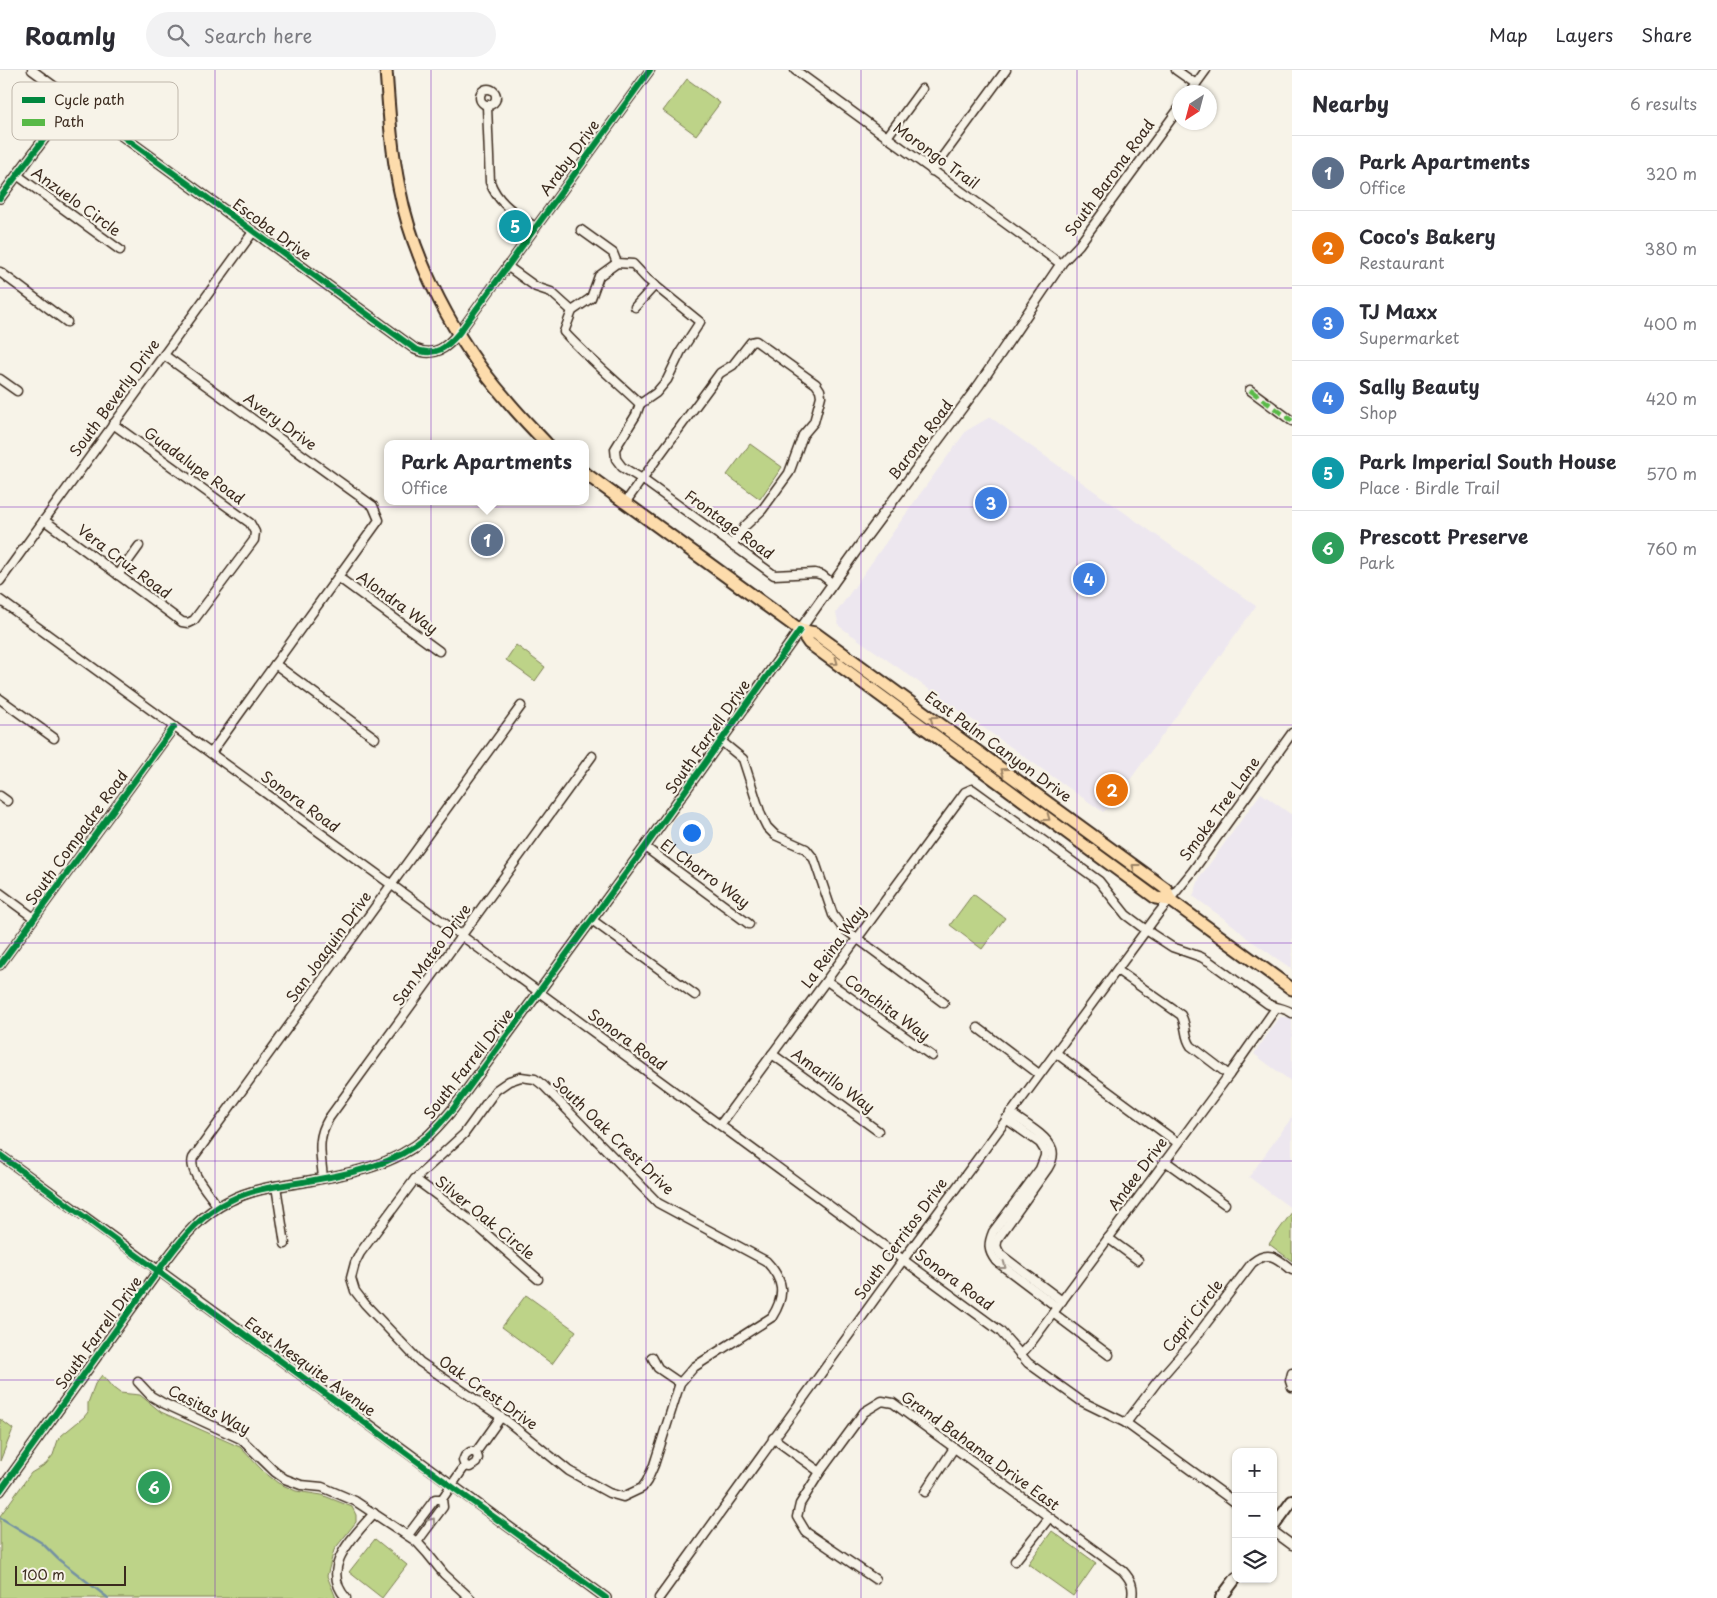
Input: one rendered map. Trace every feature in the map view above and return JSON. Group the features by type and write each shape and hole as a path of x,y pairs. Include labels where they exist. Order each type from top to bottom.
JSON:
{"main road":[{"path":"386,70 391,140 399,189 412,235 426,270 448,315 476,360 505,398 544,440"},
{"name":"East Palm Canyon Drive","path":"589,476 800,630 816,633 1166,889 1170,900 1292,989"},
{"path":"1277,1522 1292,1501"},
{"path":"1221,1598 1232,1583"}],"street":[{"name":"Escoba Drive","path":"32,70 48,82"},
{"name":"Araby Drive","path":"459,333 650,70"},
{"path":"932,171 1006,70"},
{"path":"1176,70 1196,84 1206,70"},
{"name":"Morongo Trail","path":"800,71 932,171 1061,264"},
{"path":"887,137 922,89"},
{"path":"487,106 490,182 501,202 535,227"},
{"name":"South Barona Road","path":"1061,264 1079,245 1172,118"},
{"path":"0,198 43,140"},
{"name":"Escoba Drive","path":"127,140 415,349 426,353 433,352 448,346 459,333"},
{"name":"Anzuelo Circle","path":"17,175 120,250"},
{"path":"582,230 613,253 617,262"},
{"name":"South Beverly Drive","path":"0,581 253,232"},
{"path":"617,262 633,264 700,322 681,351 667,380 656,394 640,404 614,379 583,354 564,332 572,311 591,298 600,276 617,262"},
{"name":"Barona Road","path":"800,630 979,385 1061,264"},
{"path":"507,266 536,287 551,292 572,311"},
{"path":"0,272 67,322"},
{"path":"635,307 655,285"},
{"path":"625,503 720,373 733,364 751,342 756,341 816,384 821,396 814,422 803,436 789,473 762,510 748,522 732,545"},
{"name":"Avery Drive","path":"164,355 373,506 379,520 338,577"},
{"path":"0,379 17,391"},
{"path":"1250,390 1292,422"},
{"name":"Frontage Road","path":"640,404 636,416 615,450 616,459 622,467 642,478 774,575 815,573 822,575 833,584"},
{"name":"Guadalupe Road","path":"113,424 250,523 256,532 254,540 194,620 188,623"},
{"name":"Vera Cruz Road","path":"44,520 182,622 188,623"},
{"path":"118,575 139,546"},
{"path":"210,753 338,577"},
{"name":"Alondra Way","path":"338,577 439,651"},
{"name":"Sonora Road","path":"0,600 539,992 1000,1331 1028,1363 1081,1401 1126,1423 1232,1500"},
{"name":"South Farrell Drive","path":"0,1491 188,1231 218,1207 238,1197 276,1186 361,1170 388,1161 427,1137 454,1109 800,630"},
{"path":"275,664 376,738"},
{"path":"0,699 54,738"},
{"name":"San Joaquin Drive","path":"218,1207 193,1171 191,1164 193,1158 521,706"},
{"name":"South Compadre Road","path":"0,965 174,727"},
{"name":"Smoke Tree Lane","path":"1170,900 1292,733"},
{"path":"721,741 743,759 761,815 767,827 775,835 806,849 814,859 833,914 842,926 944,1003"},
{"name":"San Mateo Drive","path":"324,1178 320,1142 323,1128 592,756"},
{"name":"La Reina Way","path":"720,1125 965,792 972,788 1099,881 1121,910 1146,930"},
{"path":"0,796 7,802"},
{"name":"El Chorro Way","path":"645,847 749,924"},
{"path":"0,893 34,918"},
{"name":"South Cerritos Drive","path":"658,1598 1008,1116 1170,900"},
{"path":"592,920 695,995"},
{"path":"1146,930 1172,948 1201,957 1210,962 1276,1008 1288,1010 1292,1013"},
{"path":"1117,970 1181,1016 1185,1022 1188,1042 1191,1046 1229,1075"},
{"name":"Conchita Way","path":"827,981 932,1056"},
{"name":"Andee Drive","path":"1020,1355 1229,1075 1276,1008"},
{"path":"978,1028 1039,1074"},
{"path":"1056,1053 1178,1143"},
{"name":"Amarillo Way","path":"772,1054 878,1131"},
{"name":"South Oak Crest Drive","path":"415,1179 464,1134 496,1090 509,1081 521,1077 535,1079 658,1203 766,1262 777,1272 781,1285 781,1297 772,1317 694,1366 680,1383"},
{"path":"1008,1116 1046,1139 1052,1150 1052,1161 999,1237 996,1248 1001,1255 1109,1355"},
{"name":"East Mesquite Avenue","path":"0,1155 606,1598"},
{"path":"1165,1161 1225,1204"},
{"name":"Oak Crest Drive","path":"415,1179 360,1253 351,1278 355,1291 365,1304 420,1362 501,1416 569,1471 609,1492 623,1497 642,1488 647,1481 654,1465 680,1383"},
{"name":"Silver Oak Circle","path":"415,1179 473,1222 538,1279"},
{"path":"276,1186 284,1244"},
{"path":"1108,1238 1138,1260"},
{"name":"Capri Circle","path":"1126,1423 1157,1382 1192,1342 1252,1263 1261,1256 1268,1256 1278,1259 1292,1270"},
{"path":"652,1357 658,1368 680,1383"},
{"path":"1292,1373 1290,1381 1292,1388"},
{"name":"Casitas Way","path":"138,1382 151,1396 163,1403 241,1439 275,1472 285,1479 301,1485 322,1488 355,1501 408,1535 428,1553 444,1574 470,1598"},
{"name":"Grand Bahama Drive East","path":"875,1579 806,1532 797,1517 800,1504 820,1472 864,1412 882,1401 893,1403 1124,1571 1130,1578 1134,1588 1132,1598"},
{"path":"417,1542 443,1506 442,1499 465,1466 463,1461 465,1456 470,1452 476,1452 501,1416"},
{"path":"774,1438 820,1472"},
{"path":"925,1492 954,1448"},
{"path":"408,1535 435,1499 442,1499"},
{"path":"346,1598 337,1582 336,1569 343,1551 374,1513"},
{"path":"1015,1561 1049,1518"},
{"path":"1277,1535 1292,1545"}],"shaded area":[{"path":"990,417 1256,606 1111,806 1103,812 839,626 836,613 920,494 966,431"},
{"path":"1261,793 1292,815 1292,969 1247,938 1193,896 1200,877"},
{"path":"1280,1017 1292,1019 1292,1082 1254,1054"},
{"path":"1292,1117 1292,1209 1249,1177"}],"green space":[{"path":"687,79 720,103 696,135 663,111"},
{"path":"750,444 782,467 760,499 727,475"},
{"path":"516,645 545,667 535,681 506,660"},
{"path":"973,894 1005,918 982,949 950,925"},
{"path":"1292,1212 1292,1261 1269,1244"},
{"path":"526,1295 576,1331 552,1364 502,1327"},
{"path":"102,1375 120,1393 140,1395 161,1412 240,1447 264,1472 278,1483 296,1491 322,1495 352,1507 356,1515 356,1522 334,1550 327,1576 336,1598 0,1598 0,1516 31,1473 46,1464 53,1455 58,1440 62,1435 88,1412 88,1403 95,1384"},
{"path":"0,1419 13,1429 0,1461"},
{"path":"1052,1531 1096,1563 1073,1596 1028,1564"},
{"path":"375,1539 407,1565 382,1598 349,1572"}],"waterway":[{"path":"1,1518 42,1543 58,1559 108,1598"}],"marked path":[{"path":"1250,390 1292,421"}],"cycle path":[{"path":"128,140 415,349 435,352 445,347 459,333 650,70"},
{"path":"0,198 43,140"},
{"path":"0,1491 166,1260 187,1234 210,1212 238,1197 265,1188 320,1179 368,1168 399,1156 438,1127 645,847 800,630"},
{"path":"0,965 174,727"},
{"path":"0,1155 606,1598"}],"place":[{"name":"Park Imperial South House","path":"515,226"},
{"name":"TJ Maxx","path":"991,503"},
{"name":"Park Apartments","path":"487,540"},
{"name":"Sally Beauty","path":"1089,579"},
{"name":"Coco's Bakery","path":"1112,790"},
{"name":"Prescott Preserve","path":"154,1487"}]}
